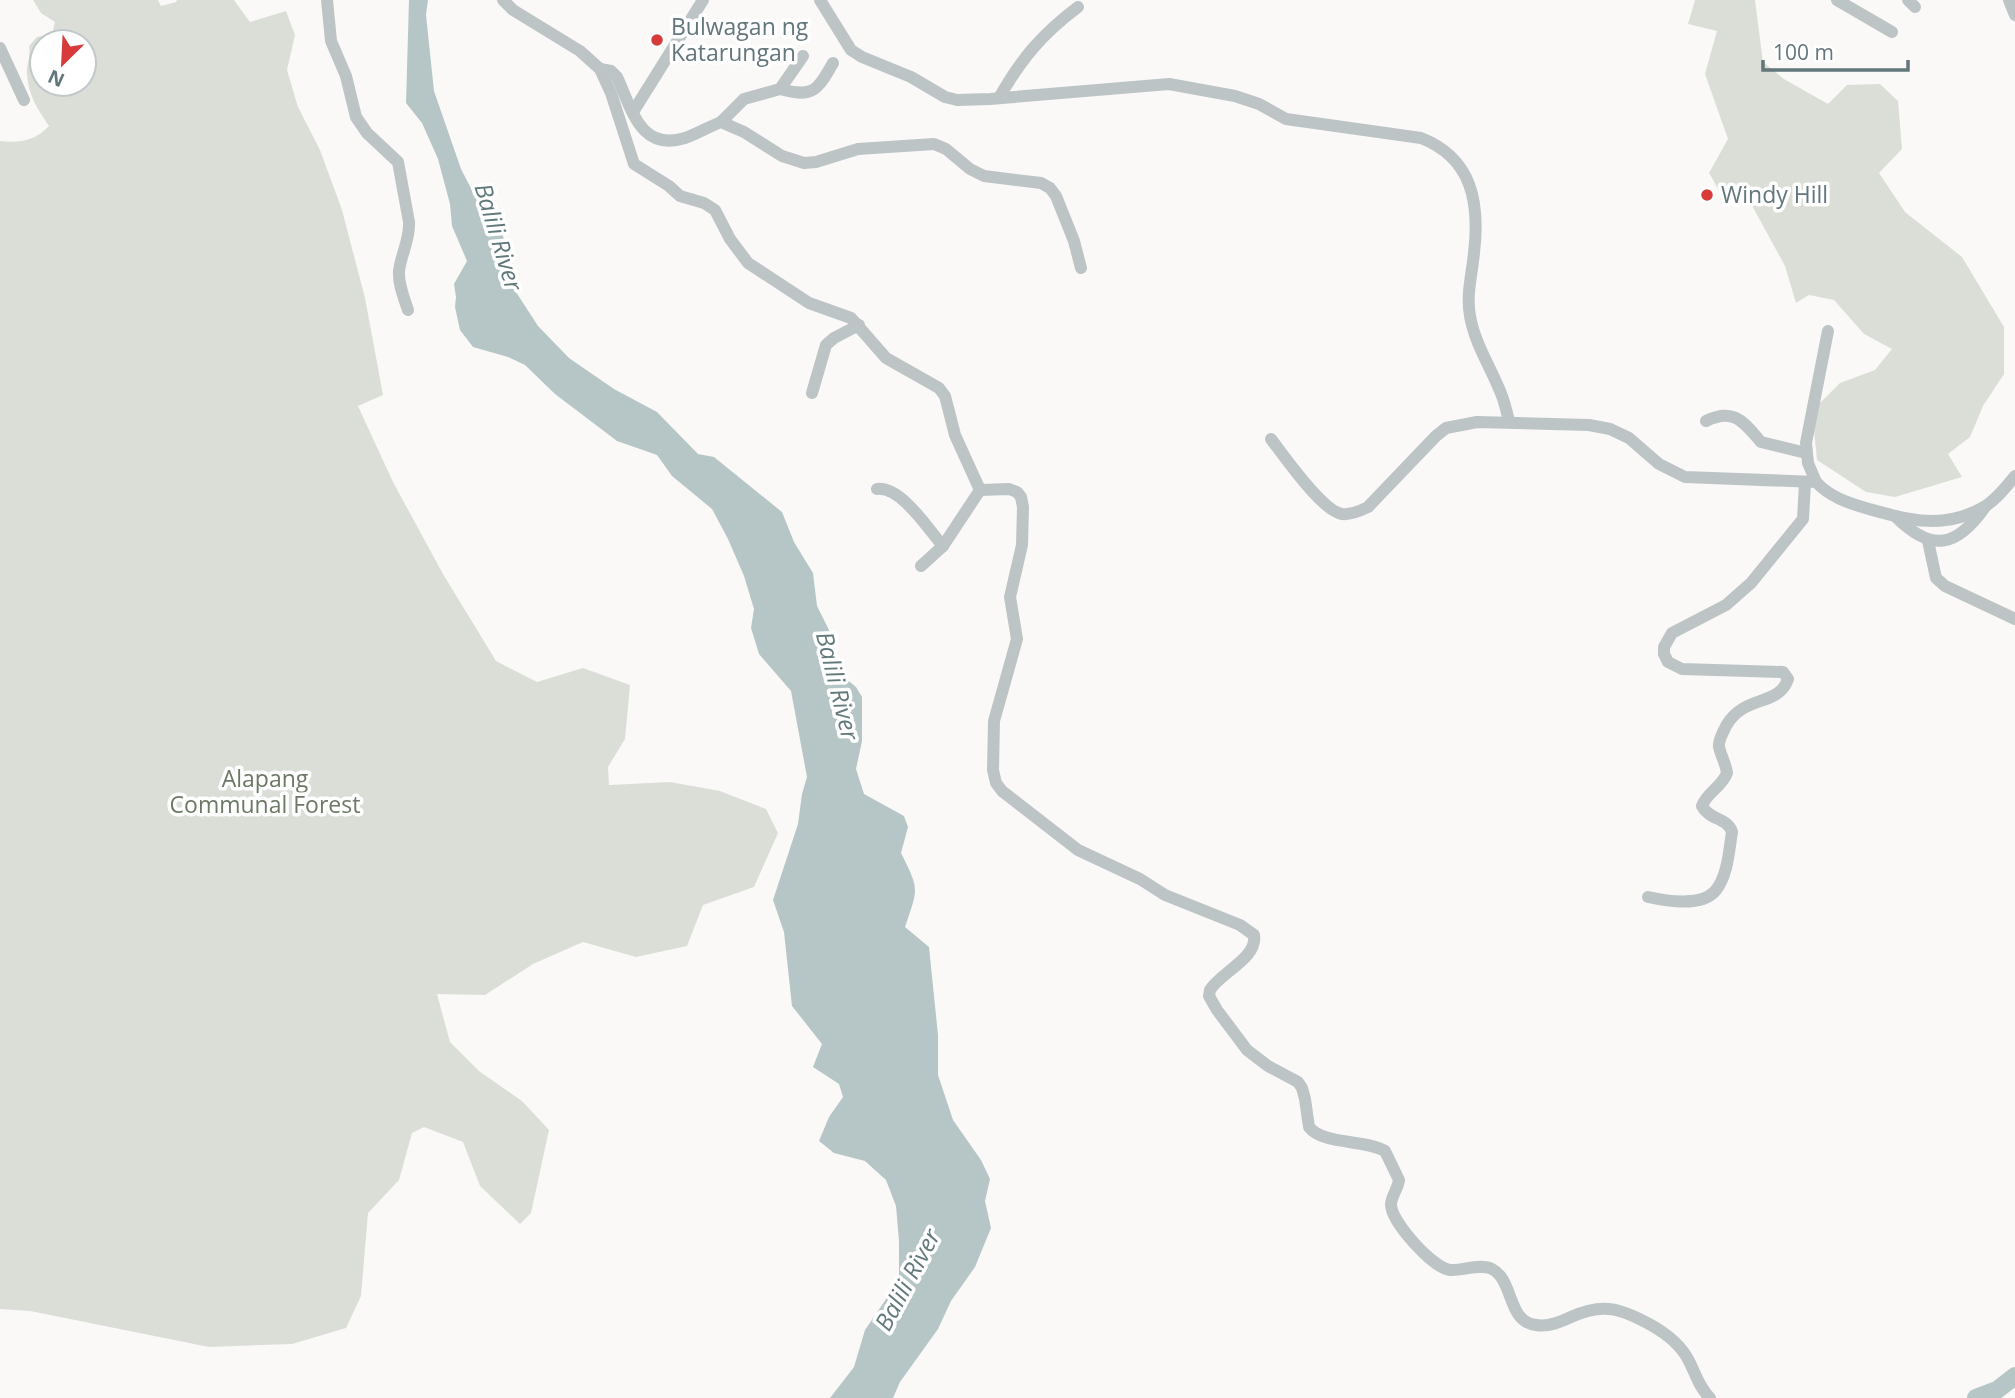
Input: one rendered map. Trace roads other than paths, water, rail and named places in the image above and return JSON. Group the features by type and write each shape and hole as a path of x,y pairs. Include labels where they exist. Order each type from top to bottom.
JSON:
{"street":[{"path":"327,0 331,41 346,76 356,117 367,133 398,162 409,222 399,280 408,310"},
{"path":"503,0 513,10 580,51 600,69 611,93 634,164 687,200 704,203 716,210 741,256 755,268 809,303 841,313 859,325 886,358 929,381 945,396 955,435 980,490"},
{"path":"633,112 703,0"},
{"path":"820,0 845,44 862,57 957,100 1168,84 1235,96 1259,104 1286,119 1421,138 1434,143 1447,152 1463,170 1476,205 1475,250 1469,289 1470,316 1502,395 1509,421"},
{"path":"1837,0 1892,32"},
{"path":"2009,0 2015,15"},
{"path":"999,98 1033,47 1051,28 1078,7"},
{"path":"0,48 24,100"},
{"path":"780,89 803,55"},
{"path":"600,69 611,71 617,77 643,131 662,141 687,137 720,122 744,99 780,89 806,94 820,84 833,63"},
{"path":"720,122 744,132 790,160 804,163 858,149 933,144 946,149 984,176 1041,183 1050,188 1056,197 1082,268"},
{"path":"812,393 826,345 859,325"},
{"path":"1648,897 1670,902 1688,901 1715,892 1724,871 1732,832 1727,823 1707,814 1702,806 1705,798 1720,785 1727,773 1719,745 1721,735 1730,718 1739,710 1747,704 1779,694 1788,679 1783,672 1764,670 1682,669 1668,662 1664,647 1672,633 1726,605 1751,583 1800,525 1811,483 1806,453 1807,435 1828,331"},
{"path":"1706,421 1723,416 1736,418 1750,427 1761,442 1806,453"},
{"path":"1271,439 1317,498 1329,509 1342,514 1355,513 1368,507 1446,428 1477,422 1509,421 1589,425 1611,429 1629,438 1659,464 1685,477 1811,483 1849,503 1922,522 1949,519 1985,506"},
{"path":"1896,517 1919,538 1928,541 1958,536 1970,528 1985,506 2015,477"},
{"path":"877,489 884,488 895,493 943,545"},
{"path":"980,490 1009,489 1017,492 1023,507 1022,545 1010,597 1017,639 994,721 993,770 996,783 1002,791 1077,850 1165,895 1240,925 1254,935 1255,943 1251,951 1210,990 1212,1002 1254,1057 1298,1082 1302,1088 1312,1132 1326,1138 1365,1143 1385,1151 1399,1180 1391,1202 1392,1211 1406,1233 1434,1262 1450,1270 1484,1267 1494,1269 1523,1320 1533,1325 1561,1322 1589,1310 1608,1307 1653,1326 1674,1340 1683,1350 1698,1384 1710,1398"},
{"path":"921,566 943,545 980,490"},
{"path":"1928,541 1936,578 1945,586 2015,619"}],"water":[{"name":"Balili River","path":"409,0 428,0 426,15 434,91 461,169 477,200 501,231 512,260 516,292 538,326 569,358 614,389 657,412 698,454 714,457 782,512 794,542 813,573 817,606 829,630 831,647 844,677 856,687 862,697 862,741 856,769 864,794 904,816 908,827 901,853 915,890 905,927 929,947 938,1035 938,1075 953,1120 981,1160 990,1179 985,1201 991,1228 975,1267 951,1301 938,1329 900,1382 893,1398 830,1398 854,1367 865,1330 899,1280 899,1241 896,1206 886,1180 865,1161 834,1153 819,1141 829,1117 843,1097 839,1084 813,1067 822,1044 792,1006 784,932 773,900 798,824 807,777 791,691 759,654 751,628 754,609 744,576 712,509 672,476 657,455 617,441 555,394 525,365 473,347 460,330 454,284 467,261 452,226 450,204 438,159 422,123 406,103"}],"waterway":[{"path":"1976,1398 1997,1390 2015,1376"}],"place":[{"name":"Bulwagan ng Katarungan","path":"657,40"},
{"name":"Windy Hill","path":"1707,195"}],"park label":[{"name":"Alapang Communal Forest","path":"265,792"}]}
